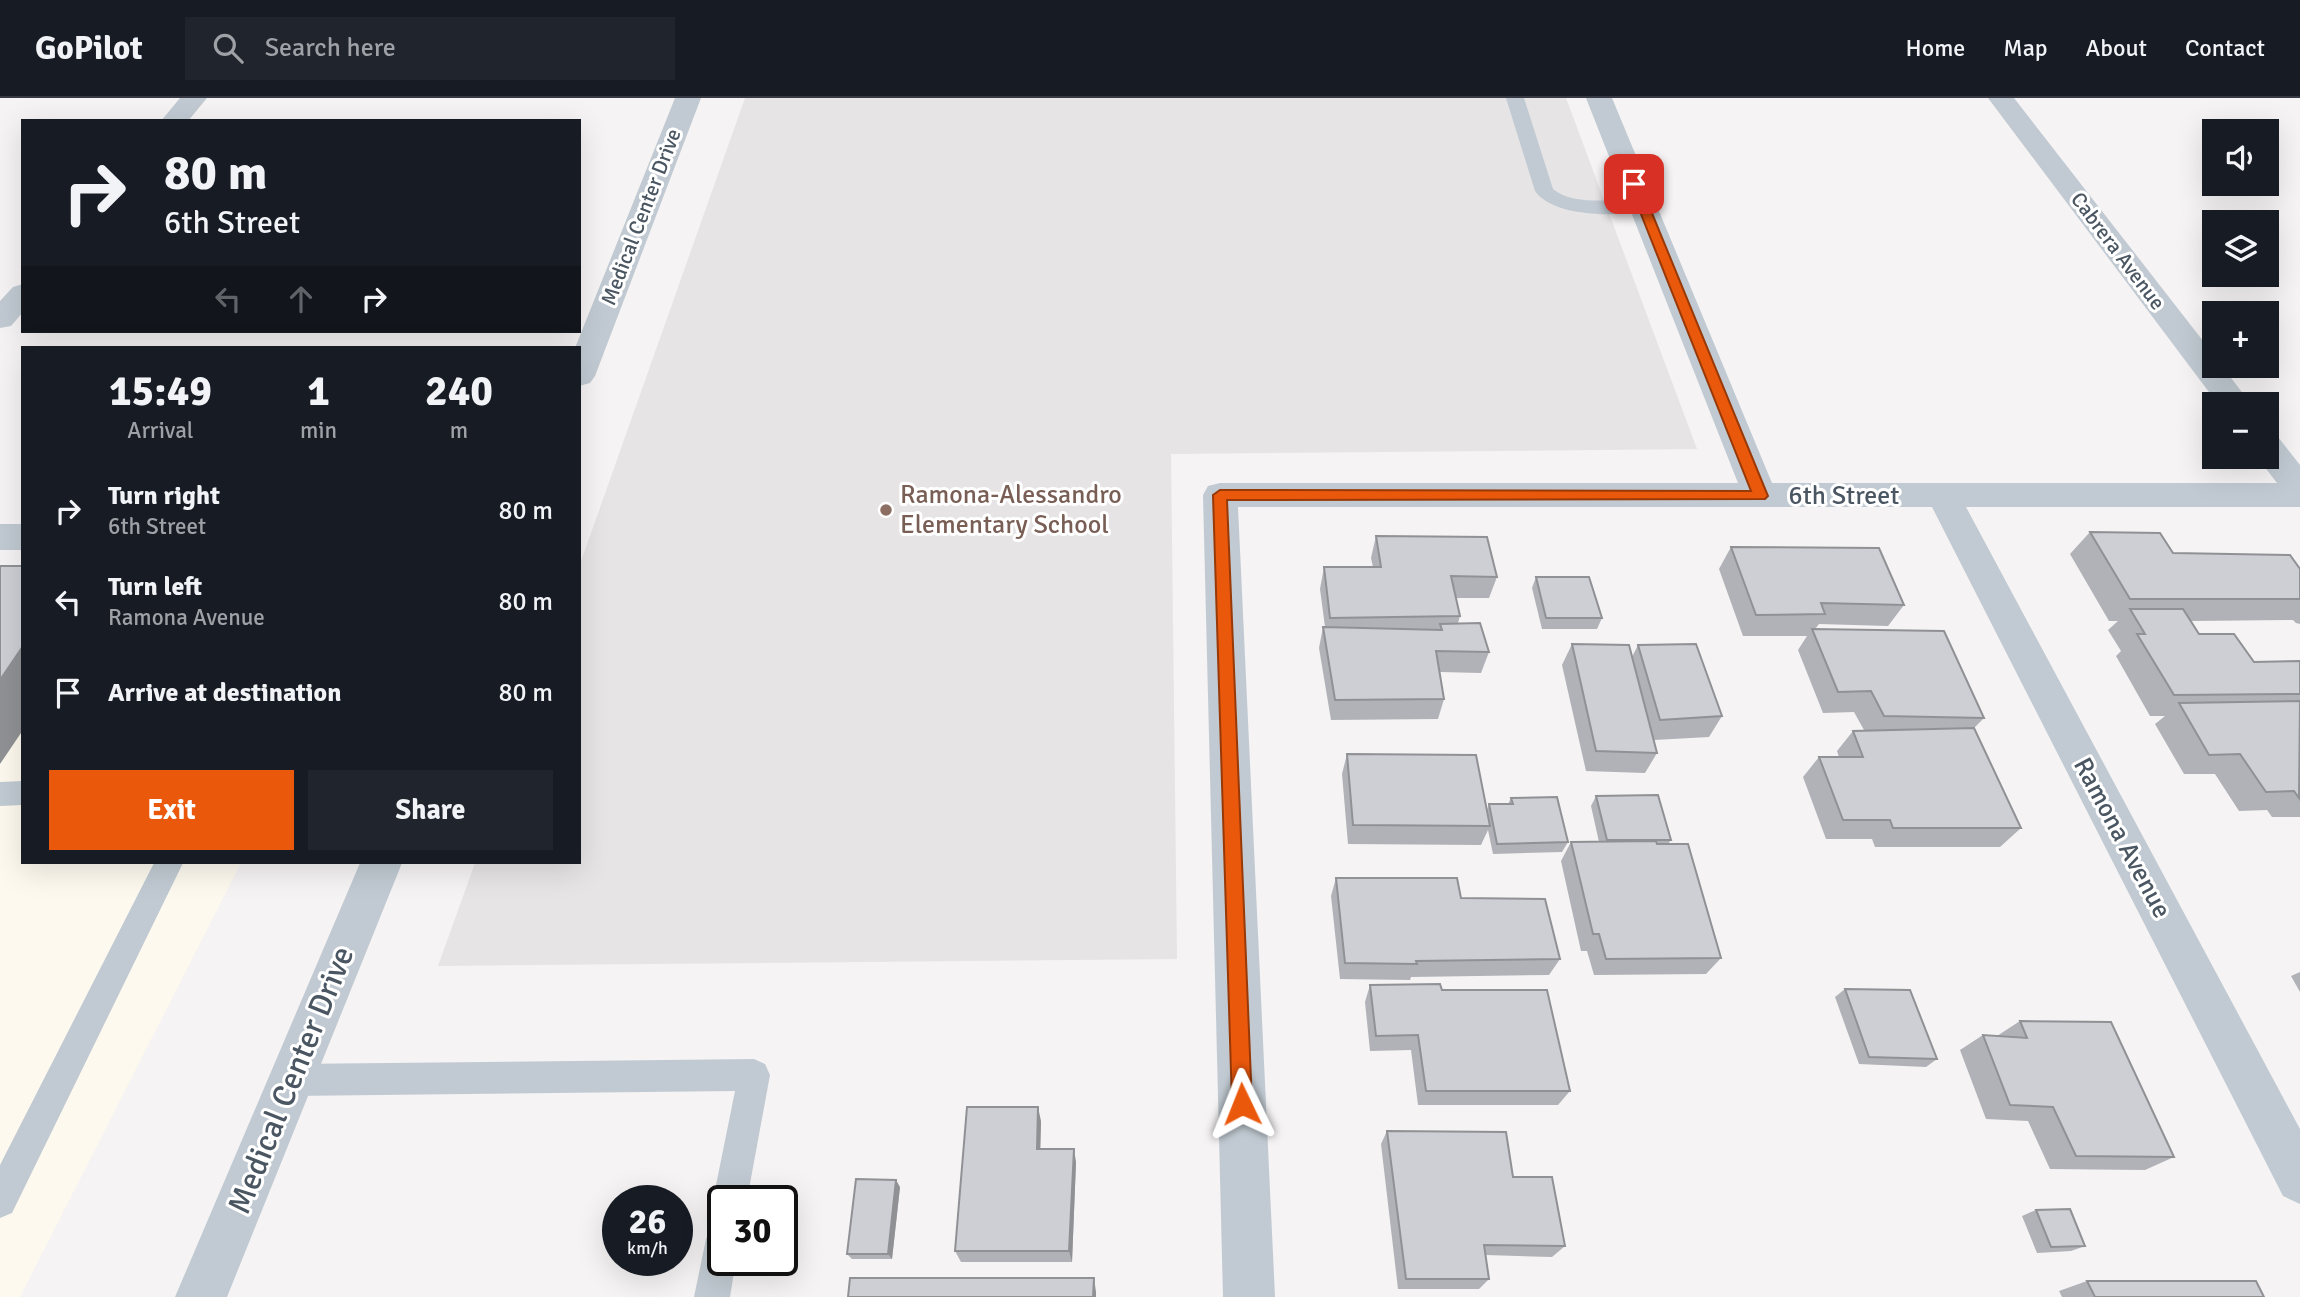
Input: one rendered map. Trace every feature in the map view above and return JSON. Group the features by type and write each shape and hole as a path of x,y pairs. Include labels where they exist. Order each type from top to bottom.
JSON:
{"street":[{"path":"176,119 194,98"},
{"name":"Medical Center Drive","path":"581,371 688,98"},
{"path":"1599,98 1760,496"},
{"name":"Cabrera Avenue","path":"2001,98 2226,392"},
{"path":"0,319 21,295"},
{"path":"2279,462 2300,489"},
{"name":"6th Street","path":"1249,1297 1220,495 2300,495"},
{"name":"Ramona Avenue","path":"1944,496 2300,1179"},
{"path":"0,537 21,537"},
{"name":"Medical Center Drive","path":"201,1297 381,864"}],"lane":[{"path":"1515,98 1545,191 1553,201 1567,206 1643,206"},
{"path":"0,794 21,793"},
{"path":"0,1201 168,864"},
{"path":"291,1080 754,1075 733,1185"},
{"path":"712,1297 716,1276"}],"shaded area":[{"name":"Ramona-Alessandro Elementary School","path":"745,98 1566,98 1697,449 1171,454 1177,959 438,966 475,864 581,864 581,561"},
{"path":"0,590 21,590 21,864 240,864 20,1297 0,1297"}],"building":[{"path":"2090,532 2160,533 2173,553 2290,555 2300,569 2300,599 2130,599"},
{"path":"1376,536 1487,537 1497,577 1451,576 1460,616 1330,618 1324,567 1381,567"},
{"path":"1731,547 1879,548 1904,605 1821,603 1825,614 1756,615"},
{"path":"0,566 21,566 21,649 0,680"},
{"path":"1536,577 1589,577 1602,618 1546,618"},
{"path":"2130,609 2183,609 2199,634 2234,634 2254,662 2300,661 2300,694 2174,695 2137,634 2145,634"},
{"path":"1480,623 1489,652 1436,651 1444,699 1335,700 1323,627 1442,630 1440,624"},
{"path":"1812,629 1944,631 1984,718 1884,716 1871,691 1838,692"},
{"path":"1572,644 1629,645 1657,753 1596,751"},
{"path":"1696,644 1722,716 1660,720 1638,645"},
{"path":"2300,701 2299,798 2294,791 2266,792 2240,754 2209,755 2179,703"},
{"path":"1974,728 2021,828 1893,828 1890,820 1843,820 1819,757 1863,757 1853,731"},
{"path":"1347,754 1476,755 1490,826 1353,825"},
{"path":"1658,795 1671,840 1607,840 1596,796"},
{"path":"1557,797 1568,842 1497,844 1489,804 1513,804 1511,798"},
{"path":"1656,841 1657,844 1688,844 1721,958 1606,959 1599,934 1593,934 1571,842"},
{"path":"1336,878 1457,878 1461,898 1545,899 1560,959 1416,961 1417,964 1345,963"},
{"path":"1440,984 1442,990 1547,990 1570,1091 1426,1091 1418,1035 1376,1036 1370,985"},
{"path":"1845,989 1910,990 1937,1059 1869,1057"},
{"path":"2020,1021 2111,1022 2174,1157 2076,1156 2053,1107 2010,1105 1983,1035 2027,1038"},
{"path":"967,1107 1038,1107 1037,1149 1074,1149 1069,1251 955,1251"},
{"path":"1387,1131 1506,1132 1513,1177 1552,1177 1565,1246 1484,1245 1489,1279 1406,1279"},
{"path":"856,1179 896,1180 888,1254 847,1254"},
{"path":"2070,1209 2085,1246 2051,1247 2036,1210"},
{"path":"850,1278 1094,1278 1093,1297 848,1297"},
{"path":"2087,1281 2256,1281 2264,1297 2095,1297"}],"place":[{"name":"Ramona-Alessandro Elementary School","path":"886,510"}],"route":[{"path":"1242,1104 1220,495 1760,496 1634,184"}]}
